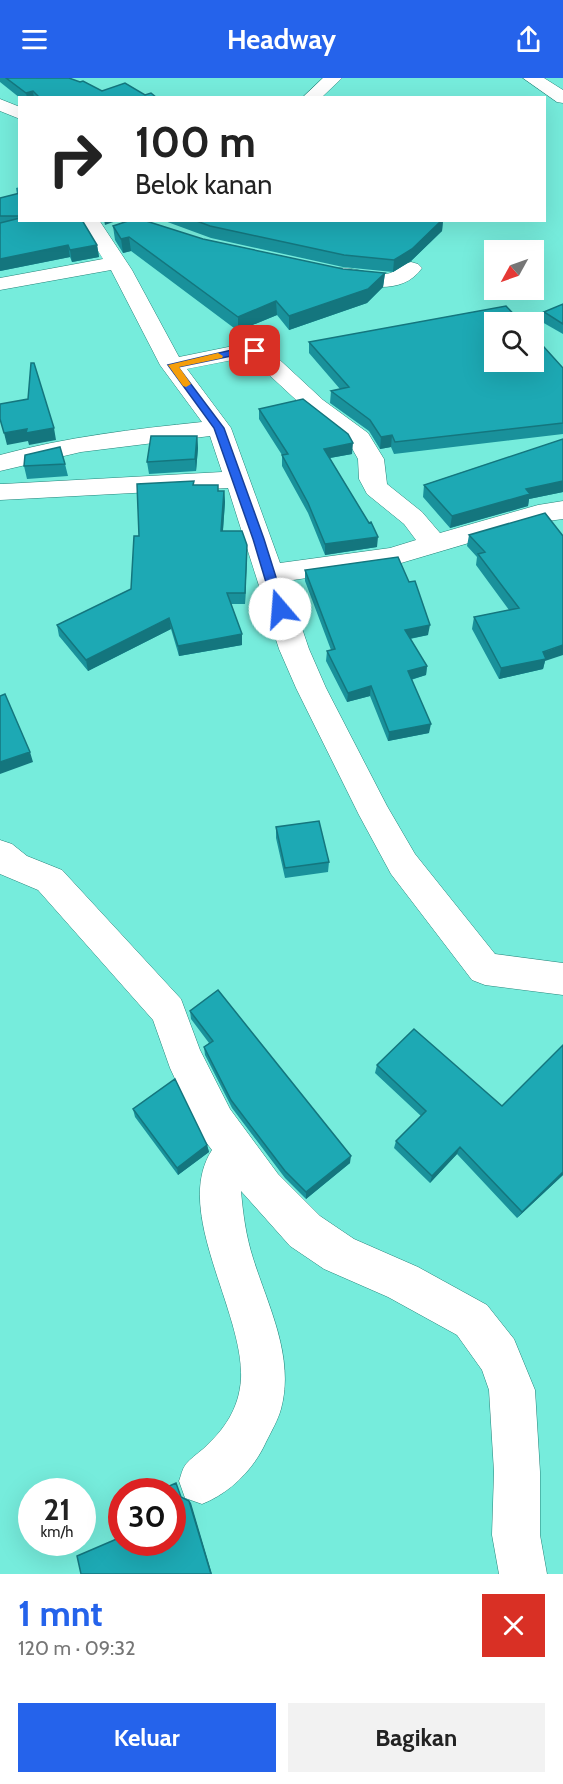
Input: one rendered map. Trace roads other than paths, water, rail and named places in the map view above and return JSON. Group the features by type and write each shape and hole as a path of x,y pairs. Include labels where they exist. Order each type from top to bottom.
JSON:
{"street":[{"path":"312,96 333,78"},
{"path":"532,78 563,98"},
{"path":"0,104 18,113"},
{"path":"102,228 116,263 172,365 219,428 311,688 375,815 403,864 485,969 563,980"},
{"path":"0,284 116,263"},
{"path":"324,270 387,280 404,277 411,268"},
{"path":"172,365 243,351 260,354 315,405 359,438 371,459 372,479 376,488 413,518 434,544"},
{"path":"0,463 57,448 163,433 219,428"},
{"path":"3,492 237,479"},
{"path":"269,574 391,556 538,514 563,510"},
{"path":"0,854 15,866 50,880 168,1011 193,1078 216,1123 264,1188 305,1231 339,1254 403,1282 472,1320 498,1355 512,1389 517,1472 516,1535 523,1574"},
{"path":"202,1481 244,1439 258,1412 264,1386 258,1331 227,1240 221,1210 221,1173 236,1150"}]}
